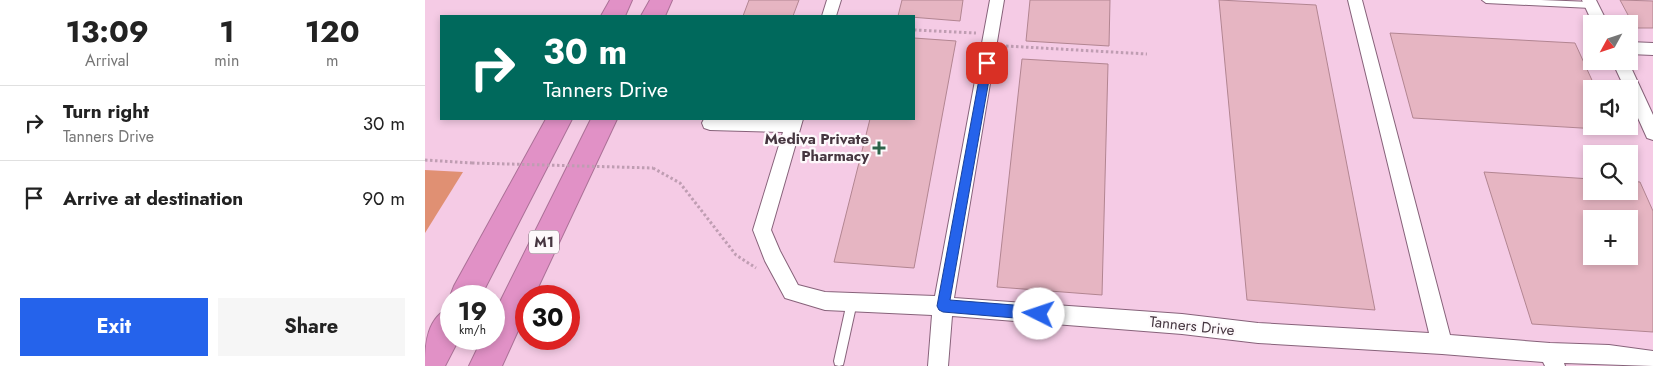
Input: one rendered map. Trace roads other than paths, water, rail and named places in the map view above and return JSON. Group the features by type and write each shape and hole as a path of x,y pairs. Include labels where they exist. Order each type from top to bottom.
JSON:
{"highway":[{"path":"614,15 621,0"},
{"path":"654,15 661,0"},
{"path":"471,285 558,120"},
{"name":"M1","path":"485,366 604,120"},
{"path":"428,366 440,343"}],"street":[{"path":"829,15 834,0"},
{"path":"938,366 943,306 997,0"},
{"path":"1355,0 1442,344"},
{"path":"1590,2 1596,15"},
{"path":"1638,48 1653,49"},
{"path":"1624,70 1653,133"},
{"name":"Tanners Drive","path":"710,123 794,122 762,230 772,255 792,292 825,301 943,306 1182,324 1258,333 1442,344 1553,359 1609,354 1653,361"}],"lane":[{"path":"1486,0 1590,2"},
{"path":"839,360 852,302"}],"place":[{"name":"Mediva Private Pharmacy","path":"879,148"}]}
